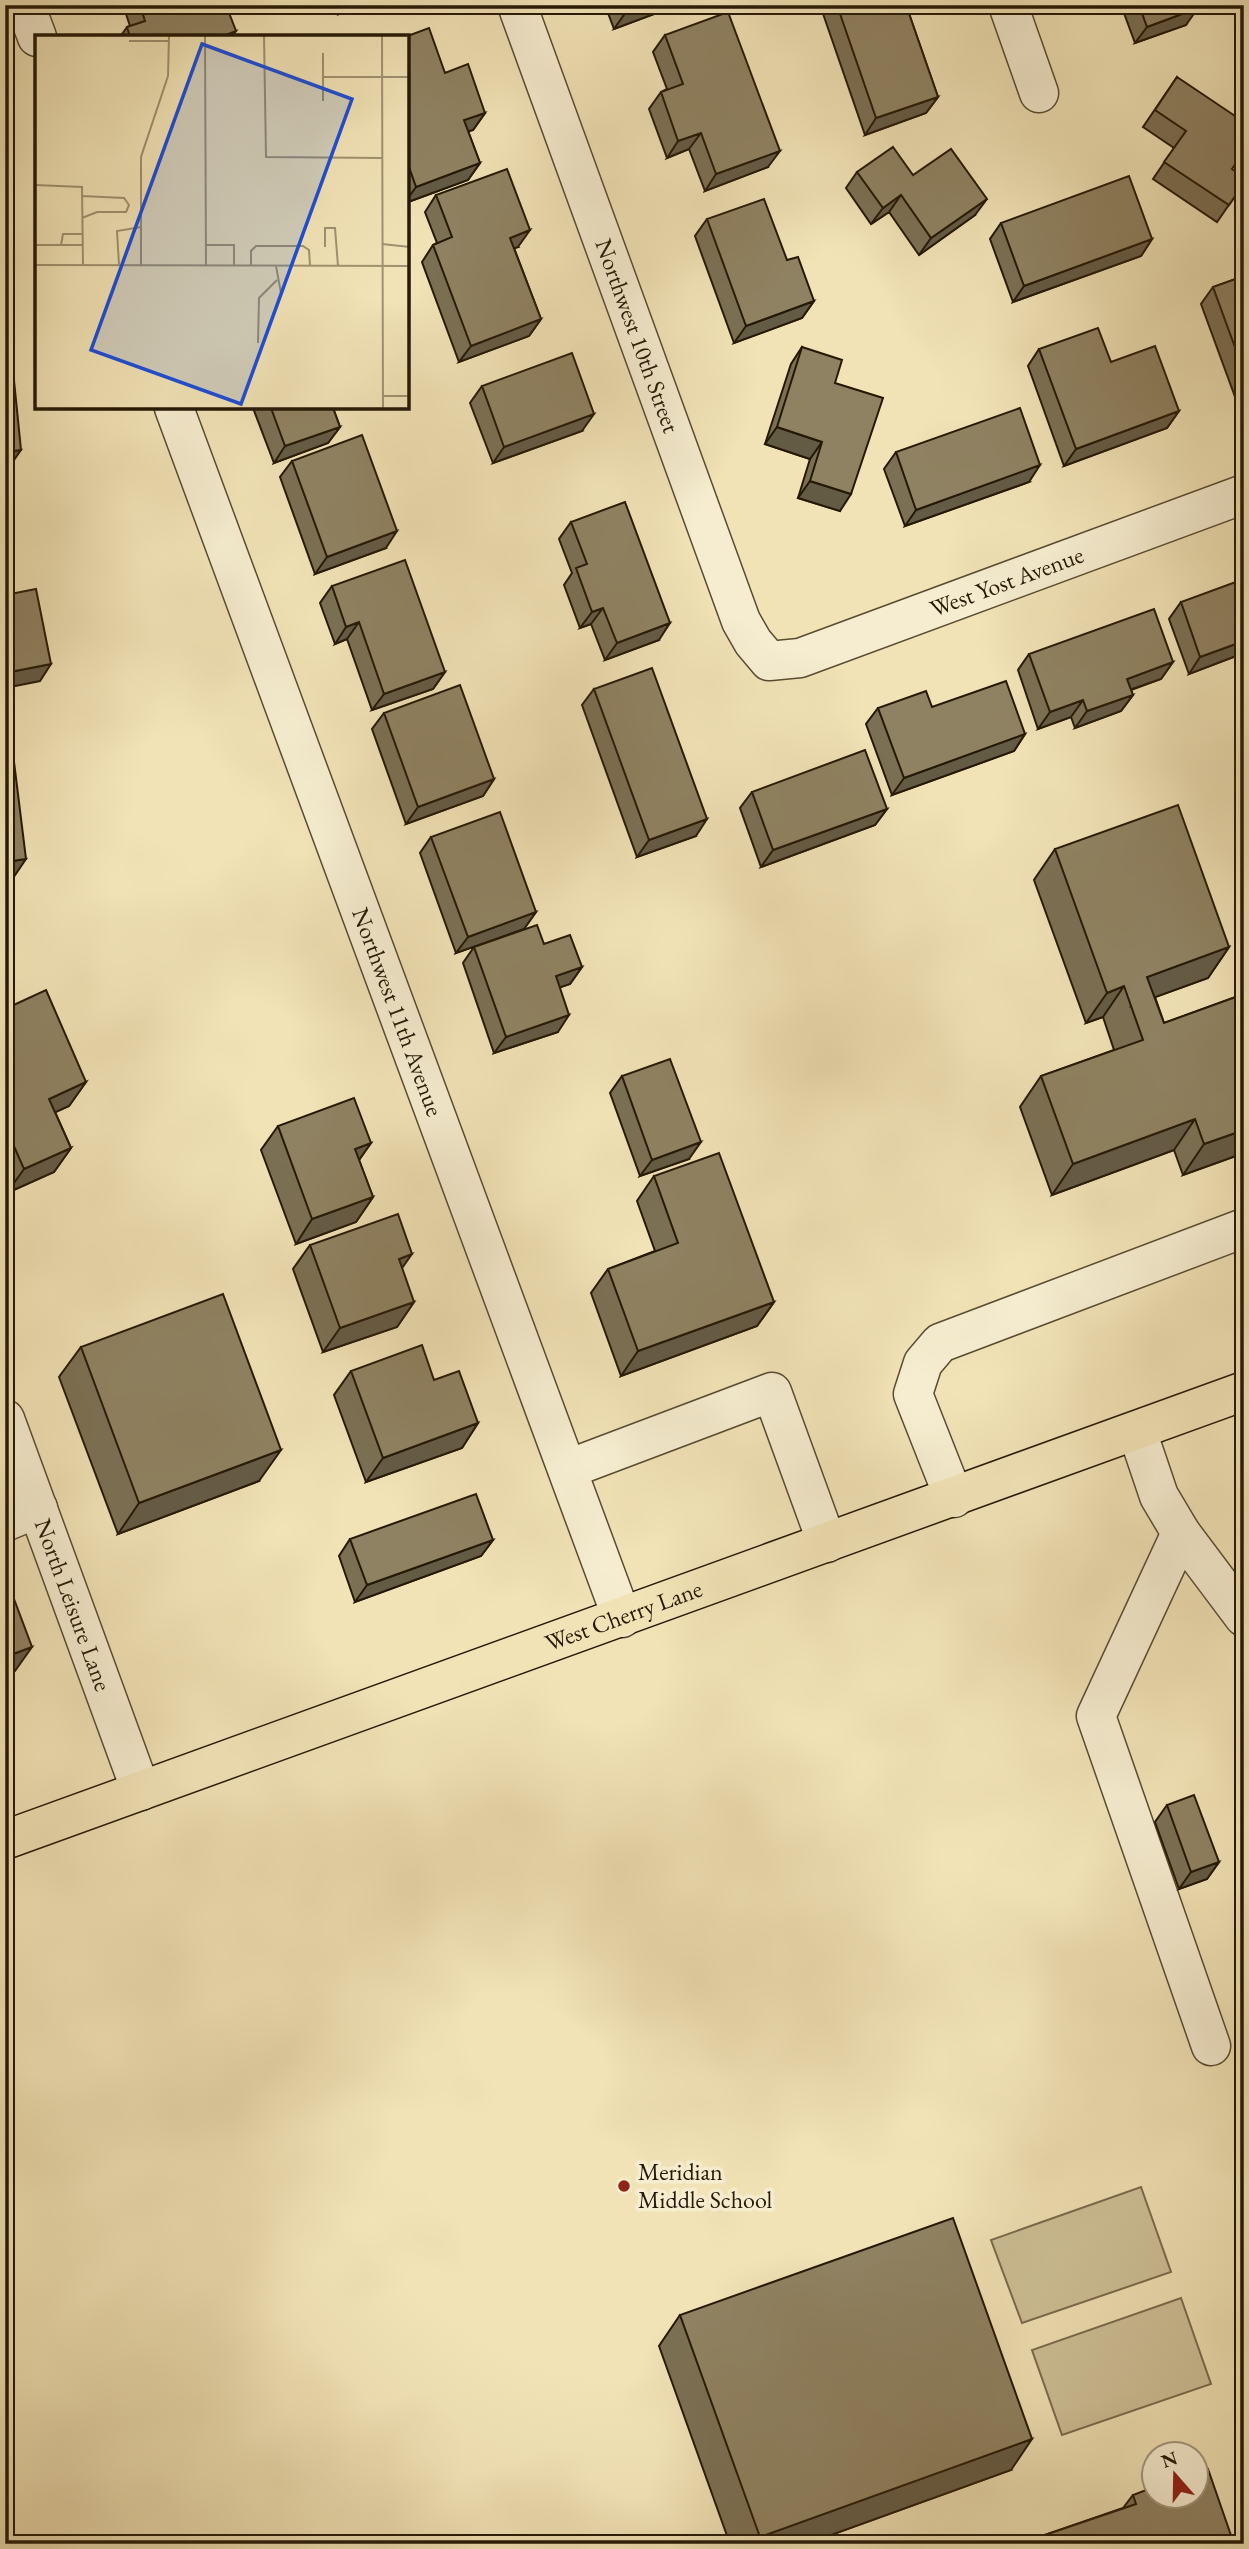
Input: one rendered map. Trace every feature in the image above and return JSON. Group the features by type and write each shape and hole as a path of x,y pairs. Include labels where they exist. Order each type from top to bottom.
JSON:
{"main road":[{"name":"West Cherry Lane","path":"5,1840 1244,1391"}],"street":[{"path":"25,5 36,35"},
{"name":"Northwest 10th Street","path":"517,5 741,621 753,642 769,661"},
{"path":"1008,5 1039,93"},
{"name":"Northwest 11th Avenue","path":"175,410 622,1618"},
{"name":"West Yost Avenue","path":"769,661 800,658 1244,494"},
{"path":"954,1498 913,1394 923,1363 940,1343 1244,1228"},
{"path":"568,1469 772,1392 827,1543"},
{"name":"North Leisure Lane","path":"5,1419 22,1515 141,1791"},
{"path":"1137,1431 1159,1496 1181,1533 1244,1617"},
{"path":"1181,1533 1096,1716 1211,2046"}],"shaded area":[{"path":"1141,2187 1171,2272 1022,2323 991,2240"},
{"path":"1181,2298 1211,2384 1062,2435 1032,2350"}],"building":[{"path":"140,5 226,5 236,31 226,35 129,35 127,27 145,21"},
{"path":"623,5 645,5 626,12"},
{"path":"837,5 906,5 938,97 876,118"},
{"path":"1139,5 1197,5 1198,8 1147,27"},
{"path":"728,12 780,151 716,174 701,133 678,141 661,92 683,84 665,35"},
{"path":"429,28 445,73 468,64 485,113 464,120 480,163 416,187 410,170 410,35"},
{"path":"1177,77 1244,122 1244,151 1232,169 1244,177 1244,183 1229,205 1164,162 1186,131 1155,110"},
{"path":"893,147 913,175 951,149 987,199 931,238 901,195 883,208 857,172"},
{"path":"507,169 530,230 510,238 541,319 471,346 433,245 452,237 436,195"},
{"path":"1129,176 1152,239 1024,286 1001,223"},
{"path":"764,199 787,260 798,257 814,301 746,326 707,219"},
{"path":"1244,276 1244,372 1213,287"},
{"path":"5,291 21,450 5,452"},
{"path":"1098,328 1111,362 1155,346 1179,411 1076,449 1039,349"},
{"path":"802,347 842,360 835,383 883,398 851,494 810,481 822,442 777,427"},
{"path":"572,353 594,414 504,447 482,386"},
{"path":"1020,408 1040,465 916,510 896,452"},
{"path":"272,410 334,410 340,427 285,446"},
{"path":"362,435 397,531 327,557 292,461"},
{"path":"625,502 670,623 617,643 603,608 592,612 576,568 587,564 571,522"},
{"path":"405,560 445,672 384,694 359,622 346,627 332,586"},
{"path":"1244,579 1244,641 1200,657 1181,602"},
{"path":"36,589 51,664 5,673 5,595"},
{"path":"1154,609 1173,662 1127,679 1133,695 1087,711 1083,700 1050,712 1029,654"},
{"path":"652,668 707,819 649,840 594,689"},
{"path":"1006,681 1025,734 904,778 878,708 926,691 932,707"},
{"path":"460,685 494,779 418,807 384,713"},
{"path":"5,705 26,859 5,862"},
{"path":"865,750 887,809 773,850 752,792"},
{"path":"1178,805 1229,947 1147,977 1164,1023 1244,994 1244,1130 1204,1144 1195,1119 1073,1164 1041,1076 1143,1040 1124,986 1107,993 1055,849"},
{"path":"500,812 536,912 468,937 431,837"},
{"path":"537,925 544,944 570,935 582,967 556,976 569,1015 506,1037 474,947"},
{"path":"46,990 86,1082 49,1099 71,1148 24,1169 5,1126 5,1009"},
{"path":"670,1059 701,1142 652,1160 622,1076"},
{"path":"354,1098 371,1143 355,1149 373,1197 312,1219 278,1126"},
{"path":"719,1153 774,1302 638,1351 608,1269 678,1243 654,1176"},
{"path":"398,1214 412,1254 399,1259 414,1302 340,1328 310,1245"},
{"path":"223,1294 281,1450 139,1503 81,1347"},
{"path":"422,1345 434,1380 459,1371 478,1423 383,1458 351,1371"},
{"path":"476,1494 493,1540 367,1585 350,1539"},
{"path":"5,1575 32,1647 5,1657"},
{"path":"1194,1795 1219,1862 1191,1872 1167,1805"},
{"path":"953,2218 1032,2439 760,2537 680,2315"},
{"path":"1210,2475 1234,2544 1038,2544 1036,2538 1136,2504 1133,2495 1140,2492 1140,2510 1210,2510"}],"place":[{"name":"Meridian Middle School","path":"624,2186"}]}
